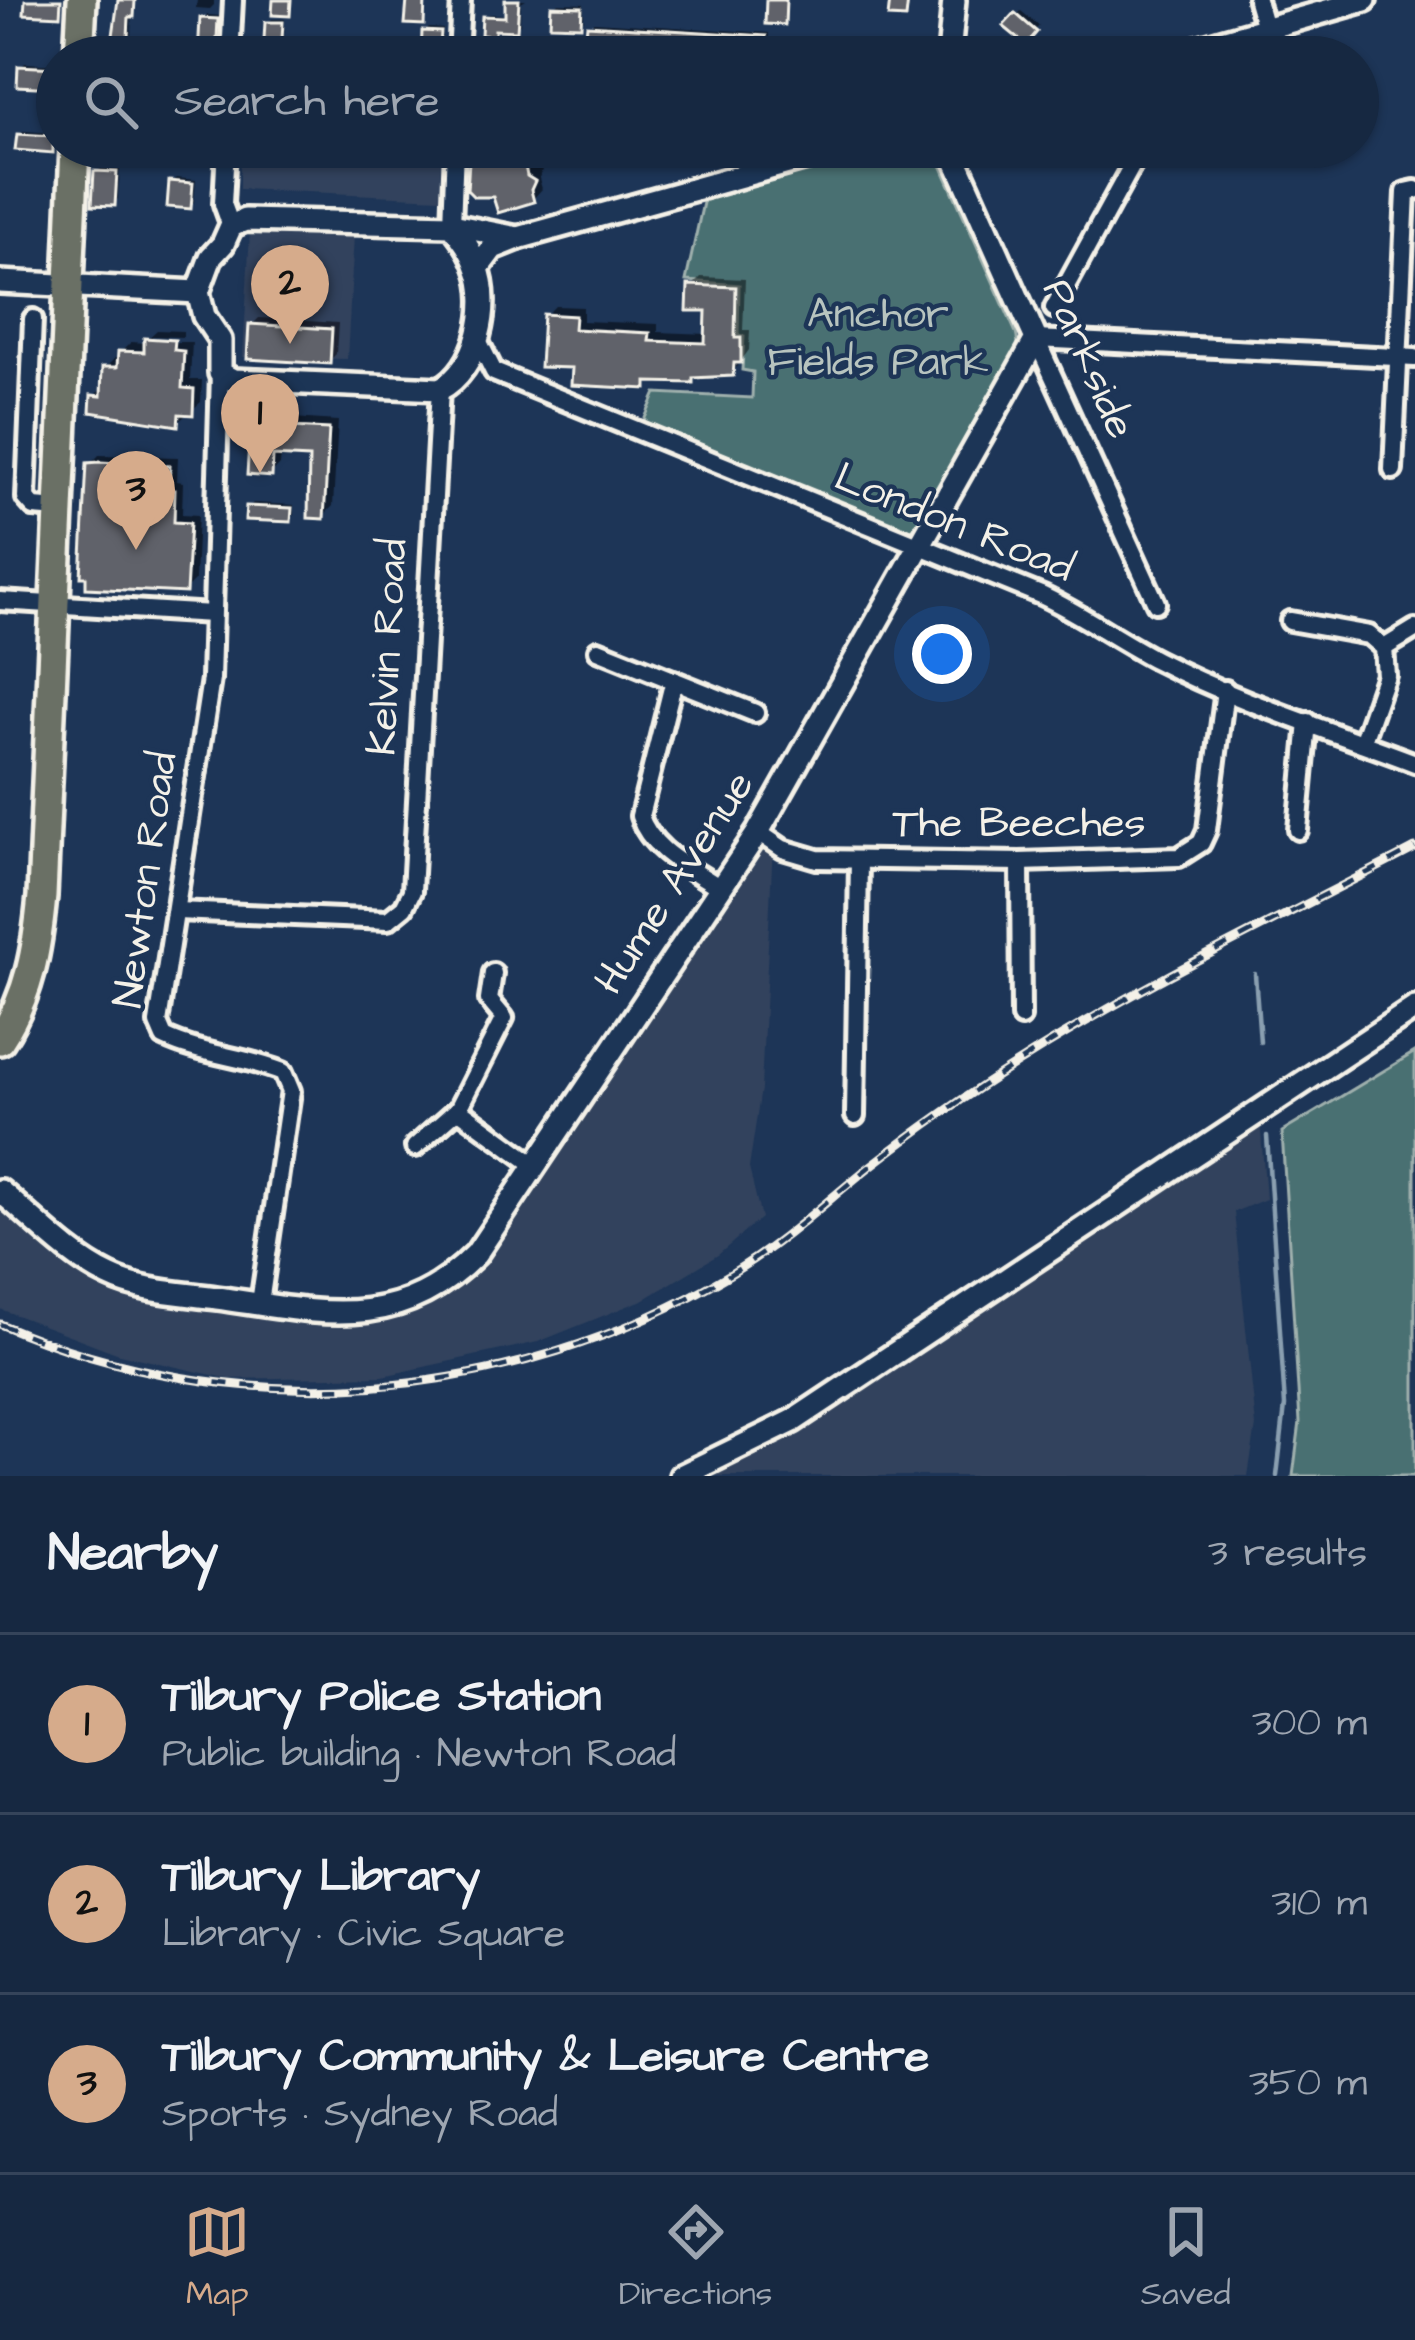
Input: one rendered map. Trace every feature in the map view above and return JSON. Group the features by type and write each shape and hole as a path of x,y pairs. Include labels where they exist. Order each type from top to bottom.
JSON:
{"main road":[{"path":"81,36 82,0"},
{"path":"0,1040 19,1011 36,958 74,168"}],"street":[{"path":"231,36 233,0"},
{"path":"459,36 461,0"},
{"path":"951,36 954,0"},
{"path":"1257,0 1264,28"},
{"path":"1239,36 1365,0"},
{"path":"225,168 223,204 231,226"},
{"path":"448,384 478,340 481,298 478,268 452,225 454,168"},
{"path":"478,268 493,248 518,238 771,168"},
{"name":"Parkside","path":"959,168 1156,603"},
{"path":"1054,308 1131,168"},
{"path":"1393,470 1406,358 1406,192 1415,190"},
{"path":"478,340 494,372 448,384 233,380 220,373 220,340 204,316 198,292 211,256 231,226 245,220 452,225 518,238"},
{"path":"0,282 198,292"},
{"path":"33,319 26,498 34,507 58,508"},
{"path":"1036,339 1406,358"},
{"name":"Hume Avenue","path":"0,1191 110,1277 139,1286 260,1304 354,1314 395,1306 429,1292 476,1254 758,832 1036,339"},
{"name":"London Road","path":"494,372 1085,615 1156,659 1225,691 1415,763"},
{"name":"Newton Road","path":"220,373 211,679 158,1023 164,1037 182,1046 283,1072 291,1091 260,1304"},
{"name":"Kelvin Road","path":"177,911 388,920 404,907 412,891 448,384"},
{"path":"0,602 212,614"},
{"path":"1290,621 1369,634 1384,648 1386,676 1362,743"},
{"path":"1384,648 1415,629"},
{"path":"598,650 755,713"},
{"path":"674,680 640,816 645,833 721,888"},
{"name":"The Beeches","path":"758,832 783,849 817,859 1166,860 1192,851 1207,830 1225,691"},
{"path":"1298,830 1309,722"},
{"path":"855,1116 859,861"},
{"path":"1020,862 1021,1017"},
{"path":"416,1147 458,1109 504,1018 489,1000 493,974"},
{"path":"681,1476 793,1421 1415,1008"},
{"path":"458,1109 536,1166"}],"shaded area":[{"path":"240,168 441,168 440,198 240,189"},
{"path":"250,232 354,235 347,359 243,357"},
{"path":"758,833 773,844 761,1089 749,1168 761,1218 718,1255 645,1299 538,1342 383,1376 230,1379 119,1354 0,1309 0,1192 87,1267 354,1316 460,1274"},
{"path":"1259,1106 1266,1199 1234,1212 1256,1426 1248,1476 670,1476 792,1416"}],"green space":[{"name":"Anchor Fields Park","path":"812,168 942,168 1019,348 919,529 906,534 642,425 656,393 752,398 753,372 742,370 739,285 686,281 704,198"},
{"path":"1415,1052 1415,1476 1293,1476 1300,1422 1282,1132"}],"building":[{"path":"25,0 61,0 60,16 24,14"},
{"path":"118,0 135,0 128,36 113,36"},
{"path":"273,0 291,0 290,16 272,15"},
{"path":"407,0 425,0 424,25 405,24"},
{"path":"505,0 519,0 517,31 481,35 482,16 505,17"},
{"path":"766,0 786,0 785,25 765,24"},
{"path":"890,0 908,0 906,18 888,17"},
{"path":"551,6 582,7 581,26 550,25"},
{"path":"1015,13 1037,32 1015,36 1003,26"},
{"path":"200,18 218,19 217,36 199,36"},
{"path":"265,22 283,22 282,36 264,36"},
{"path":"587,25 766,36 586,36"},
{"path":"18,66 36,67 36,87 17,86"},
{"path":"17,134 36,135 36,152 15,150"},
{"path":"469,168 525,168 535,181 534,202 498,213 493,197 474,197 467,190"},
{"path":"94,171 117,172 115,206 92,205"},
{"path":"169,181 193,183 191,209 167,207"},
{"path":"688,285 736,287 735,338 741,338 741,363 734,363 733,376 693,378 693,383 647,382 647,389 571,385 572,368 540,367 543,314 575,316 574,329 650,333 649,341 705,343 706,311 687,311"},
{"path":"249,324 332,329 330,364 247,359"},
{"path":"144,338 175,340 174,350 184,351 182,388 194,389 193,415 179,414 178,426 90,412 91,395 101,396 102,367 117,367 118,351 144,352"},
{"path":"250,425 329,429 324,519 308,518 309,458 273,456 272,477 247,475"},
{"path":"87,463 170,466 174,522 190,523 186,593 86,588 86,577 81,577"},
{"path":"246,506 292,508 291,522 245,520"}],"waterway":[{"path":"1255,974 1260,1042"},
{"path":"1267,1136 1285,1406 1277,1476"}],"railway":[{"path":"0,1324 90,1357 183,1378 277,1388 372,1387 465,1374 558,1351 647,1318 732,1273 959,1101 1064,1034 1415,848"}],"place":[{"name":"Tilbury Library","path":"290,344"},
{"name":"Tilbury Police Station","path":"260,473"},
{"name":"Tilbury Community & Leisure Centre","path":"136,550"}]}
